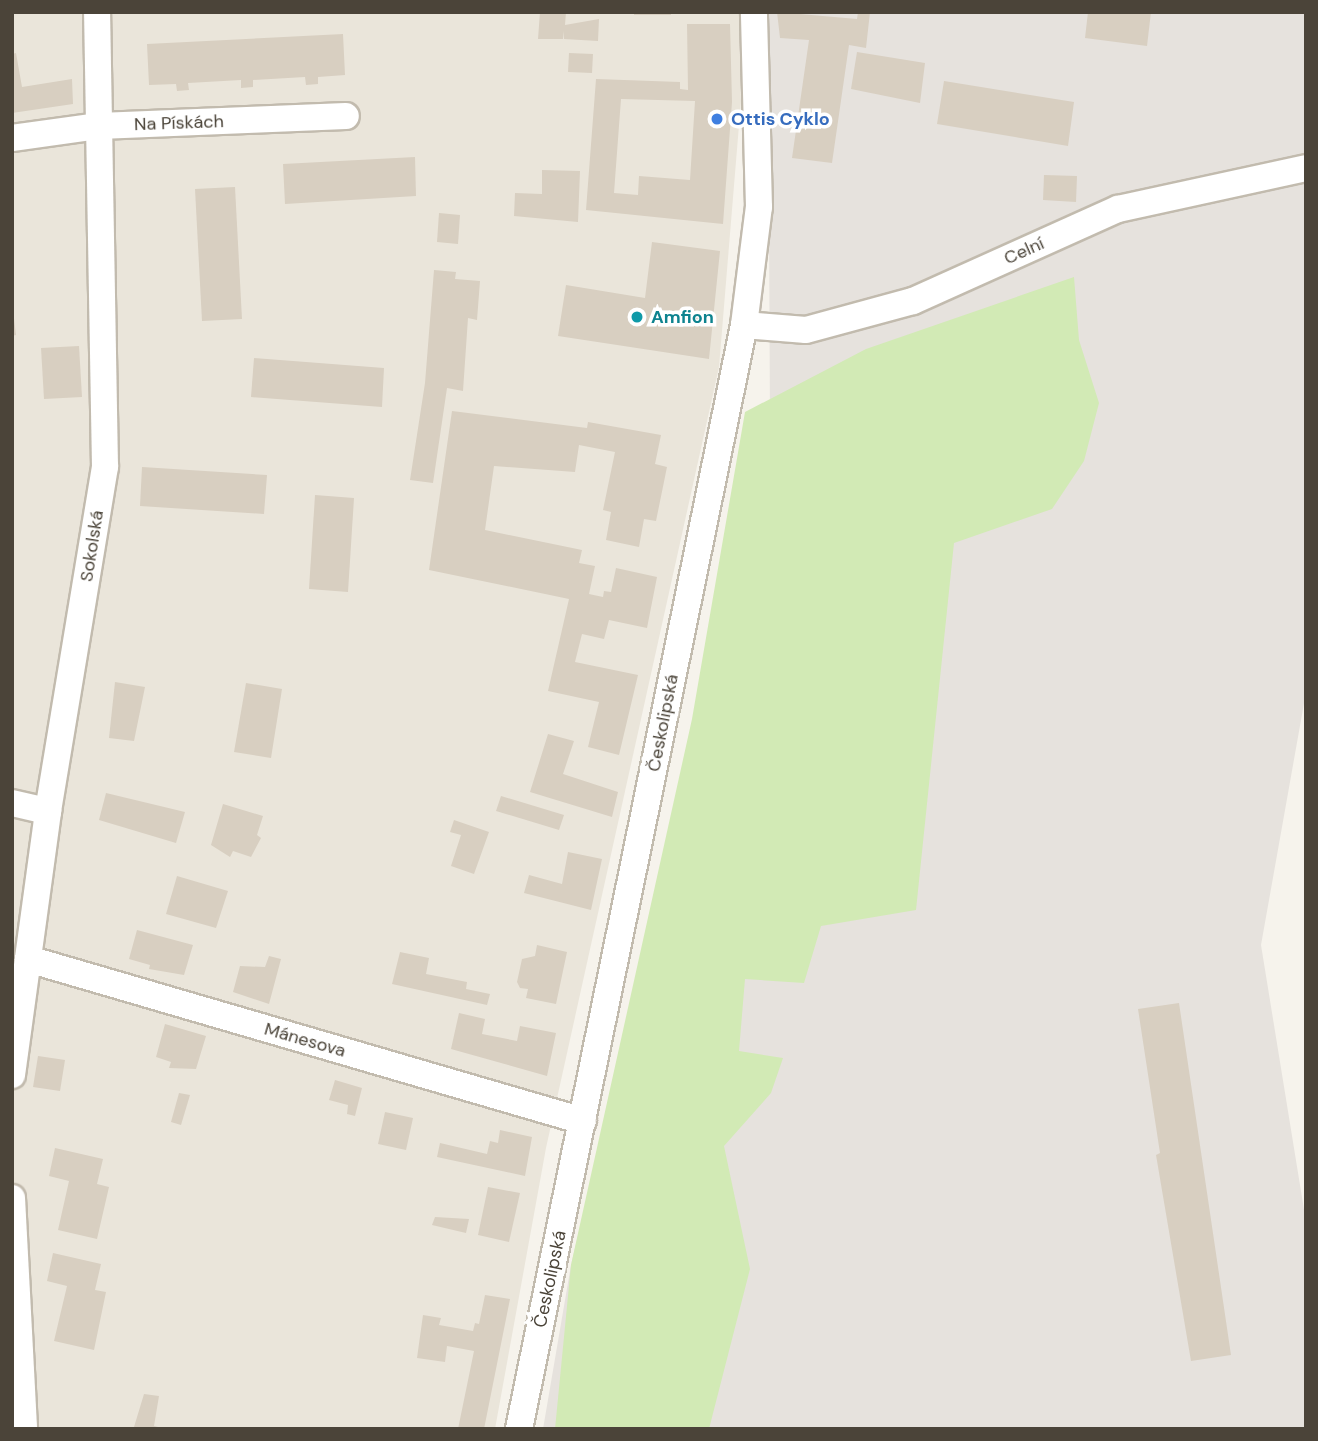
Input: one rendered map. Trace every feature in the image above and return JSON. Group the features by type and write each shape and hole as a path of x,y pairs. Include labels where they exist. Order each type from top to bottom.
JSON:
{"street":[{"name":"Sokolská","path":"12,1075 48,811 105,467 97,12"},
{"name":"Českolipská","path":"519,1429 744,325 758,207 754,12"},
{"name":"Na Pískách","path":"12,138 99,126 346,116"},
{"name":"Celní","path":"744,325 806,330 913,301 1118,209 1306,168"},
{"path":"12,803 48,811"},
{"name":"Mánesova","path":"28,959 583,1121"},
{"path":"12,1198 24,1429"}],"shaded area":[{"path":"12,12 739,12 741,101 719,367 546,1148 495,1429 12,1429"},
{"path":"768,12 1306,12 1306,692 1261,945 1306,1222 1306,1429 543,1429 571,1265 770,423"}],"green space":[{"path":"1074,277 1079,340 1099,403 1084,461 1052,509 954,543 916,910 821,926 804,983 745,979 739,1051 783,1058 771,1093 724,1146 750,1269 709,1429 555,1429 571,1265 692,719 745,412 866,349"}],"building":[{"path":"540,12 566,12 565,25 599,19 598,41 564,39 564,31 563,39 538,39"},
{"path":"634,12 671,12 671,15 634,15"},
{"path":"777,12 857,19 858,12 870,12 866,48 849,45 832,163 792,158 809,40 780,38"},
{"path":"1088,12 1151,12 1147,46 1085,38"},
{"path":"687,24 730,24 732,102 723,224 586,210 596,79 680,82 680,89 688,90","holes":["621,99 695,101 690,180 639,176 638,195 614,193"]},
{"path":"343,34 345,75 318,77 318,84 306,85 305,77 253,80 253,87 241,88 241,80 188,83 189,90 177,91 176,84 149,85 147,44"},
{"path":"857,52 925,63 920,103 851,89"},
{"path":"16,53 22,87 72,79 73,104 12,113 12,54"},
{"path":"569,53 593,54 592,73 568,72"},
{"path":"944,81 1074,102 1068,146 937,124"},
{"path":"415,157 416,196 285,204 283,164"},
{"path":"542,170 580,171 578,222 514,216 515,193 542,194"},
{"path":"1044,175 1077,176 1076,202 1043,200"},
{"path":"235,187 242,319 202,321 195,189"},
{"path":"439,213 460,215 458,244 437,242"},
{"name":"Amfion","path":"652,242 720,251 709,359 558,336 566,285 645,298"},
{"path":"434,270 456,272 455,279 480,281 477,320 468,318 463,391 447,388 433,483 410,480 425,383"},
{"path":"12,302 16,335 12,336"},
{"path":"79,346 82,397 44,399 41,348"},
{"path":"254,358 384,368 382,407 251,397"},
{"path":"452,411 587,428 588,422 661,435 655,464 667,467 656,521 644,519 639,547 606,540 611,512 603,510 615,452 579,445 575,472 494,466 485,530 582,550 579,563 595,566 589,594 603,597 604,591 611,592 616,568 657,577 647,628 609,620 604,639 582,634 575,662 638,675 619,755 588,747 599,702 548,691 569,599 429,570"},
{"path":"142,467 267,475 264,514 140,506"},
{"path":"315,495 354,498 348,592 309,589"},
{"path":"115,682 145,687 134,741 109,738"},
{"path":"246,683 282,689 271,758 234,752"},
{"path":"548,734 574,741 563,774 618,792 612,817 530,792"},
{"path":"106,793 185,812 176,843 99,820"},
{"path":"501,796 564,815 559,830 496,811"},
{"path":"223,804 263,816 257,835 261,838 251,857 233,851 230,857 211,845"},
{"path":"454,820 489,832 474,874 451,866 461,835 450,832"},
{"path":"568,852 602,859 591,910 524,893 529,875 562,884"},
{"path":"177,876 228,891 216,928 166,914"},
{"path":"137,930 193,945 184,975 149,969 150,965 129,959"},
{"path":"537,945 567,952 556,1004 526,998 528,989 520,988 517,982 522,959 535,956"},
{"path":"400,952 429,958 426,974 467,982 466,989 490,994 487,1005 392,984"},
{"path":"269,956 281,959 269,1004 233,992 240,966 265,967"},
{"path":"1179,1003 1231,1355 1191,1361 1156,1155 1160,1153 1138,1009"},
{"path":"459,1013 485,1019 482,1034 517,1041 520,1026 556,1033 547,1076 451,1049"},
{"path":"165,1024 206,1036 196,1069 169,1068 171,1062 156,1057"},
{"path":"38,1056 65,1060 60,1091 33,1087"},
{"path":"335,1080 362,1088 355,1116 347,1114 348,1105 329,1100"},
{"path":"179,1093 190,1095 181,1125 171,1122"},
{"path":"385,1112 413,1118 406,1150 378,1144"},
{"path":"500,1130 532,1137 525,1176 437,1157 440,1143 487,1154 490,1141 498,1143"},
{"path":"55,1148 103,1159 97,1184 109,1187 97,1239 58,1230 69,1181 49,1176"},
{"path":"488,1187 520,1193 509,1242 478,1235"},
{"path":"435,1217 469,1219 466,1233 432,1225"},
{"path":"53,1253 101,1264 95,1290 106,1292 94,1350 54,1341 67,1286 47,1281"},
{"path":"485,1295 510,1299 484,1429 458,1429 474,1351 447,1346 445,1362 417,1358 423,1315 441,1318 439,1325 473,1331 475,1323 479,1324"},
{"path":"144,1394 159,1396 154,1426 166,1429 134,1427"}],"place":[{"name":"Ottis Cyklo","path":"717,119"},
{"name":"Amfion","path":"637,317"}]}
